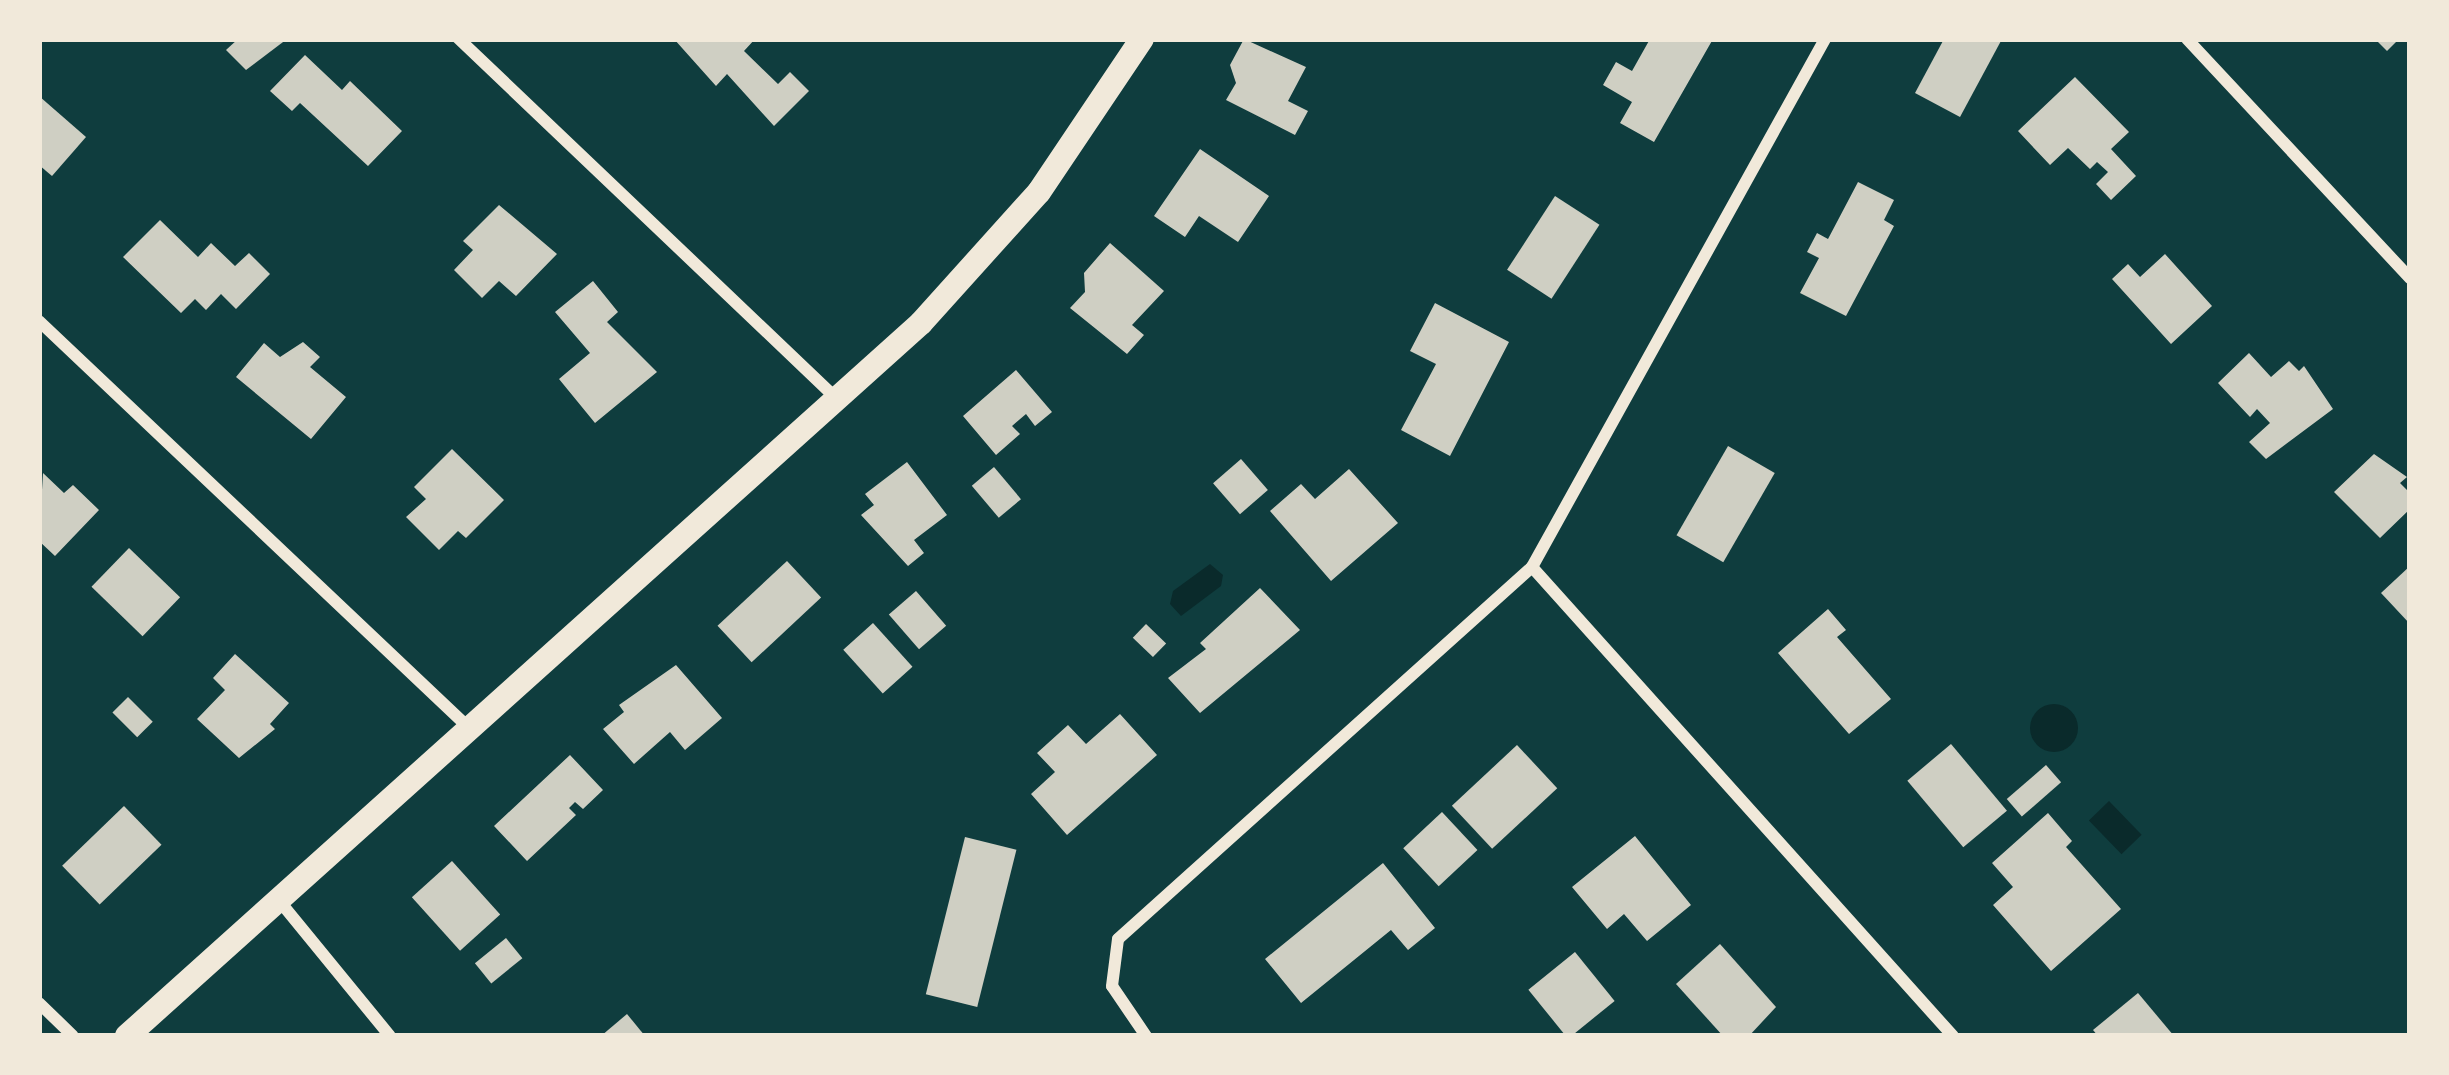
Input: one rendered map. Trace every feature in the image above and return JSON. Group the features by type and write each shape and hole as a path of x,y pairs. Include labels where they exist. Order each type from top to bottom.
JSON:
{"main road":[{"path":"127,1036 467,726 837,399 986,255 1077,140 1142,39"}],"street":[{"path":"459,39 837,399"},
{"path":"1146,1036 1110,971 1112,950 1127,927 1532,567 1825,39"},
{"path":"2187,39 2410,278"},
{"path":"39,322 467,726"},
{"path":"1532,567 1953,1036"},
{"path":"276,898 390,1036"},
{"path":"39,1004 74,1036"}],"water":[{"path":"1210,564 1223,575 1221,586 1181,616 1170,604 1173,591"},
{"path":"2054,704 2071,711 2078,728 2071,745 2054,752 2037,745 2030,728 2037,711"},
{"path":"2109,801 2142,835 2122,854 2089,820"}],"building":[{"path":"238,39 287,39 246,70 226,50"},
{"path":"674,39 755,39 744,51 778,84 790,72 809,91 774,126 727,74 716,86"},
{"path":"1244,39 1306,67 1288,101 1308,111 1295,135 1226,100 1236,83 1230,65"},
{"path":"1650,39 1713,39 1654,142 1620,123 1632,102 1603,85 1616,62 1632,71"},
{"path":"1944,39 2002,39 1960,117 1915,93"},
{"path":"2375,39 2399,39 2387,51"},
{"path":"305,55 342,90 350,81 402,131 368,166 300,103 292,111 270,91"},
{"path":"2075,77 2129,132 2111,149 2136,176 2111,200 2096,184 2108,172 2097,162 2090,169 2068,148 2050,165 2018,131"},
{"path":"39,96 86,137 52,176 39,165"},
{"path":"1200,149 1269,196 1238,242 1199,216 1185,237 1154,216"},
{"path":"1858,182 1894,200 1884,220 1894,226 1846,316 1800,293 1819,258 1807,252 1817,233 1828,239"},
{"path":"1555,196 1599,225 1552,299 1507,270"},
{"path":"499,205 557,254 516,296 499,281 482,298 454,270 473,250 463,241"},
{"path":"160,220 198,257 211,243 235,266 249,253 270,274 236,309 221,294 206,310 195,299 181,313 123,257"},
{"path":"1110,243 1164,291 1132,325 1144,335 1127,354 1070,308 1085,292 1084,273"},
{"path":"2165,254 2212,306 2171,344 2112,279 2128,264 2140,277"},
{"path":"593,281 618,312 607,322 657,372 595,423 559,379 590,353 555,312"},
{"path":"1435,303 1509,342 1450,456 1401,430 1436,364 1410,351"},
{"path":"303,342 320,357 310,367 346,397 311,439 236,377 264,343 280,357"},
{"path":"2249,353 2271,377 2289,361 2299,371 2304,366 2333,409 2266,459 2249,442 2270,423 2257,409 2250,417 2218,383"},
{"path":"1016,370 1052,412 1035,426 1026,414 1012,426 1020,434 996,455 963,416"},
{"path":"1728,446 1775,473 1723,562 1676,535"},
{"path":"452,449 504,500 466,538 458,531 439,550 406,517 426,499 414,487"},
{"path":"2374,454 2407,477 2400,483 2410,493 2410,509 2380,538 2334,492"},
{"path":"1241,459 1268,490 1240,514 1213,483"},
{"path":"907,462 947,515 914,540 924,553 908,566 861,515 874,505 865,494"},
{"path":"994,467 1021,499 999,518 972,486"},
{"path":"1349,469 1398,523 1331,581 1270,511 1301,484 1315,499"},
{"path":"43,473 64,493 73,485 99,510 55,556 39,541"},
{"path":"129,548 180,597 143,636 91,587"},
{"path":"787,561 821,598 752,662 718,626"},
{"path":"2410,566 2410,624 2381,593"},
{"path":"1260,588 1300,630 1200,713 1168,678 1206,649 1200,643"},
{"path":"916,591 946,626 919,649 889,615"},
{"path":"1828,609 1846,630 1837,637 1891,699 1849,734 1778,653"},
{"path":"873,623 912,667 883,694 843,650"},
{"path":"1146,624 1166,643 1153,657 1133,638"},
{"path":"235,654 289,703 270,724 275,729 239,758 197,719 225,690 213,678"},
{"path":"676,665 722,718 685,750 670,732 634,764 603,729 624,712 619,705"},
{"path":"128,697 153,722 137,737 112,713"},
{"path":"1120,714 1157,755 1067,835 1031,794 1055,772 1037,753 1068,725 1086,744"},
{"path":"1951,744 2007,811 1963,847 1907,781"},
{"path":"1517,745 1557,788 1492,849 1452,806"},
{"path":"570,755 603,790 583,809 575,802 569,808 576,815 527,861 494,826"},
{"path":"2046,765 2061,782 2022,816 2007,799"},
{"path":"124,806 162,845 100,905 62,866"},
{"path":"1442,812 1477,850 1439,886 1403,848"},
{"path":"2048,813 2072,841 2066,847 2121,909 2051,971 1993,905 2013,887 1992,863"},
{"path":"1635,836 1691,905 1647,941 1624,914 1607,929 1572,887"},
{"path":"965,837 1016,850 977,1007 926,994"},
{"path":"452,861 500,915 460,951 412,897"},
{"path":"1383,863 1435,928 1408,950 1391,930 1301,1003 1265,959"},
{"path":"506,938 522,958 491,983 475,963"},
{"path":"1720,944 1776,1007 1749,1036 1723,1036 1676,984"},
{"path":"1575,952 1615,1001 1566,1036 1528,990"},
{"path":"2138,993 2174,1036 2098,1036 2093,1030"},
{"path":"627,1014 645,1036 601,1036"}]}
